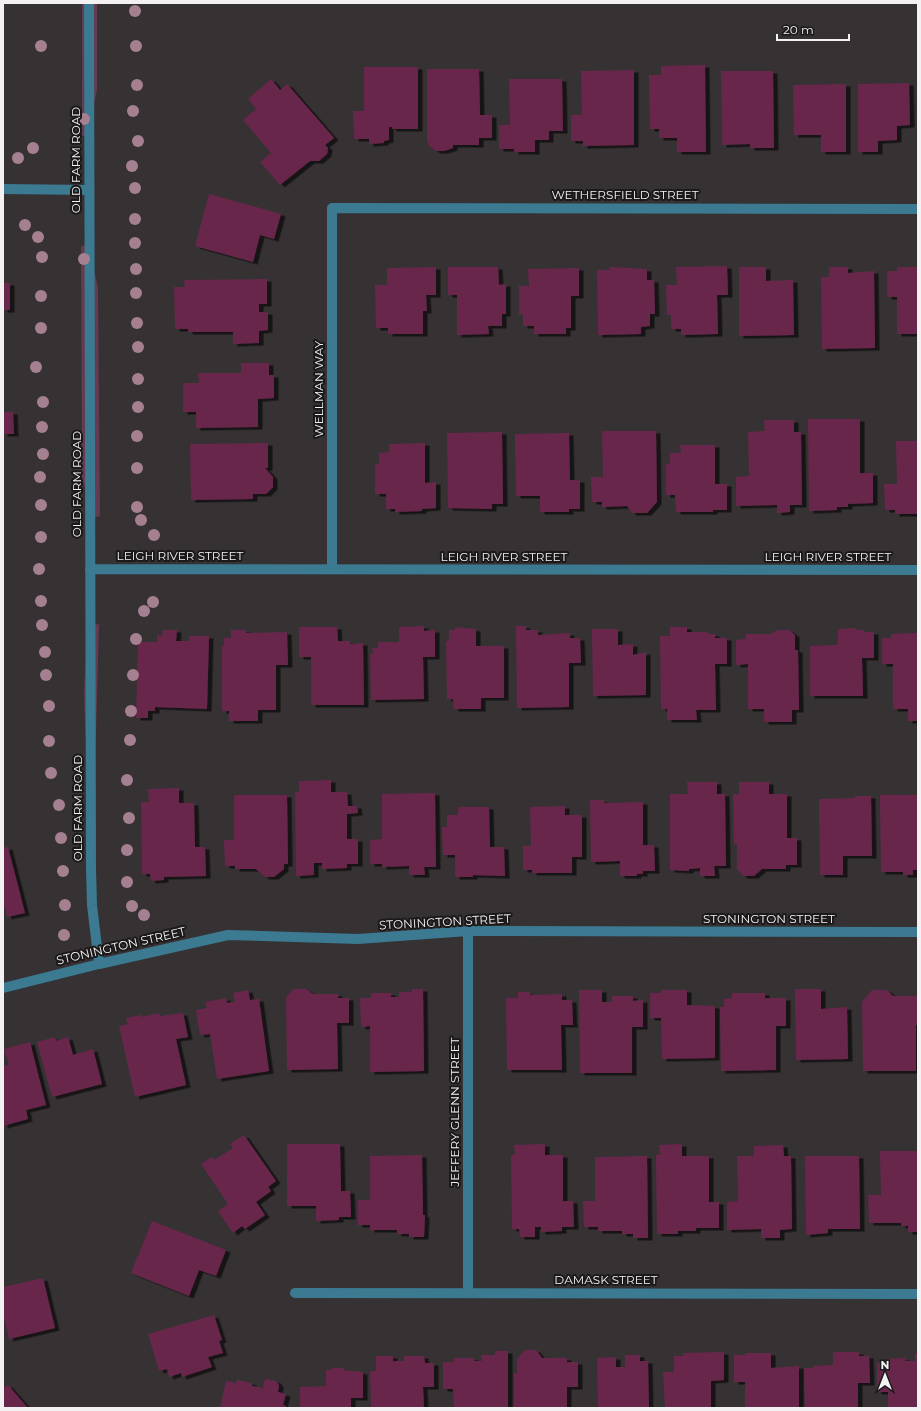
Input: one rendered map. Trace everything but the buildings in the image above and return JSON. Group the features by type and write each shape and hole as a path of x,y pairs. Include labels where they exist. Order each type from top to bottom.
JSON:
{"street":[{"name":"OLD FARM ROAD","path":"89,3 91,869 92,904 99,964"},
{"path":"3,189 89,190"},
{"name":"WETHERSFIELD STREET","path":"332,208 918,209"},
{"name":"WELLMAN WAY","path":"332,208 332,569"},
{"name":"LEIGH RIVER STREET","path":"90,569 918,570"},
{"name":"STONINGTON STREET","path":"3,988 99,964 228,935 358,939 468,931 918,932"},
{"name":"JEFFERY GLENN STREET","path":"468,931 468,1293"},
{"name":"DAMASK STREET","path":"295,1293 918,1294"}],"shaded area":[{"path":"82,3 97,3 97,90 87,136 82,136"},
{"path":"88,245 98,287 100,516 93,518 82,478 81,246"},
{"path":"99,624 96,735 93,775 88,774 84,699 86,662 89,644 94,625"}]}
